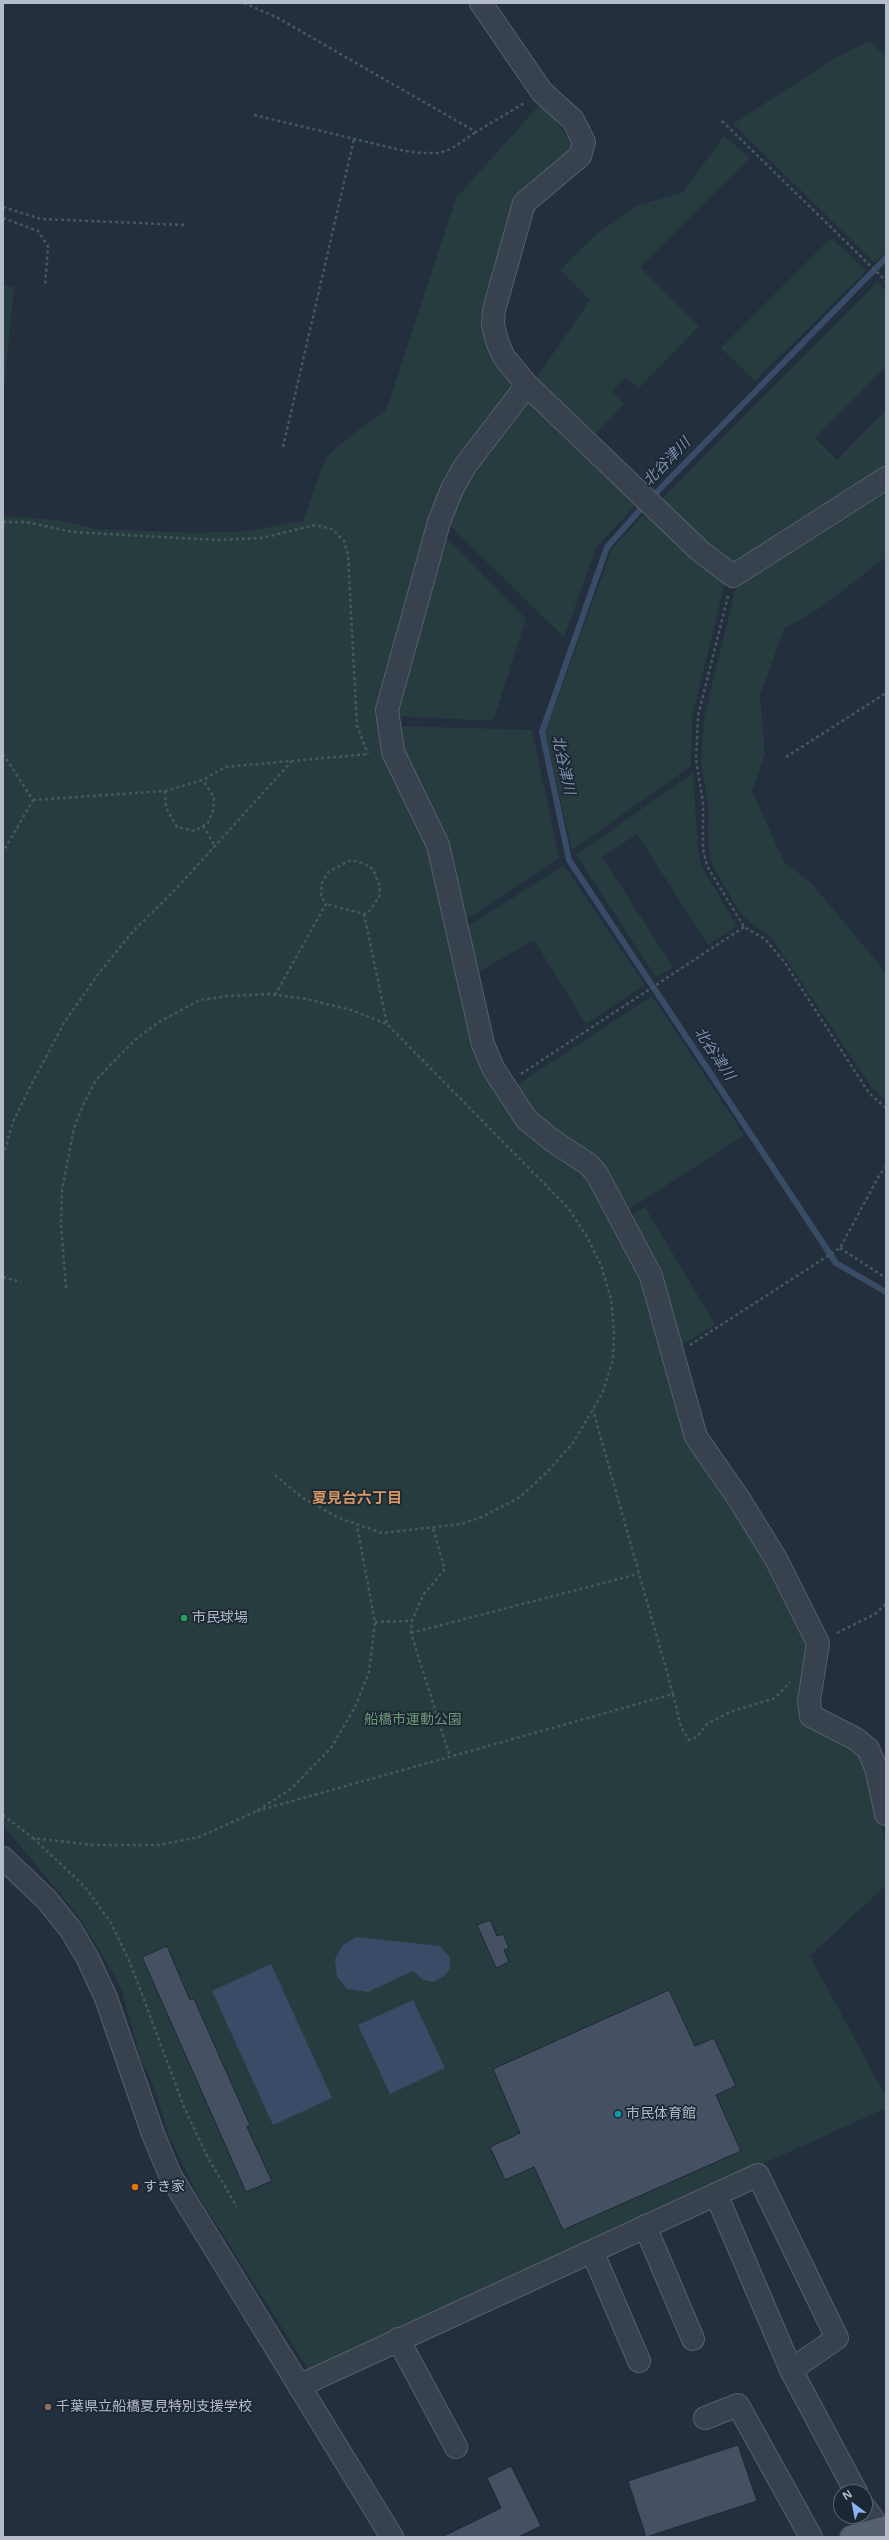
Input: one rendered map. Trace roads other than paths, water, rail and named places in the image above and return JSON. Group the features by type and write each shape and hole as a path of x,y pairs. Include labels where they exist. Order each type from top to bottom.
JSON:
{"main road":[{"path":"851,2537 883,2528"}],"street":[{"path":"481,3 542,92 573,120 584,142 580,156 524,203 494,310 493,325 498,344 504,357 527,385 700,551 733,576 886,478"},
{"path":"527,385 465,466 452,489 439,522 387,710 394,752 438,845 483,1044 493,1068 526,1119 552,1141 588,1164 597,1174 651,1276 675,1355 696,1437 739,1499 776,1558 818,1642 809,1701 811,1716 856,1739 868,1749 876,1768 886,1814"},
{"path":"3,1858 47,1900 71,1930 88,1959 106,1998 153,2134 170,2175 392,2537"},
{"path":"299,2386 398,2339 758,2175 837,2338 791,2370"},
{"path":"716,2194 791,2370 852,2484"},
{"path":"645,2226 693,2339"},
{"path":"592,2251 639,2361"},
{"path":"398,2339 456,2447"},
{"path":"705,2418 738,2405 811,2537"},
{"path":"873,2517 883,2528"}],"water":[{"path":"357,1937 440,1946 450,1958 450,1969 443,1977 433,1982 423,1980 413,1971 368,1992 347,1989 337,1977 335,1959 343,1945"},
{"path":"271,1964 332,2098 273,2125 212,1991"},
{"path":"413,2000 445,2068 390,2094 358,2025"}],"waterway":[{"name":"北谷津川","path":"886,258 648,501 607,547 542,732 569,860 836,1263 886,1292"}],"place":[{"name":"市民球場","path":"184,1618"},
{"name":"市民体育館","path":"618,2114"},
{"name":"すき家","path":"135,2187"},
{"name":"千葉県立船橋夏見特別支援学校","path":"48,2407"}],"district":[{"name":"夏見台六丁目","path":"357,1499"}],"park label":[{"name":"船橋市運動公園","path":"413,1720"}]}
